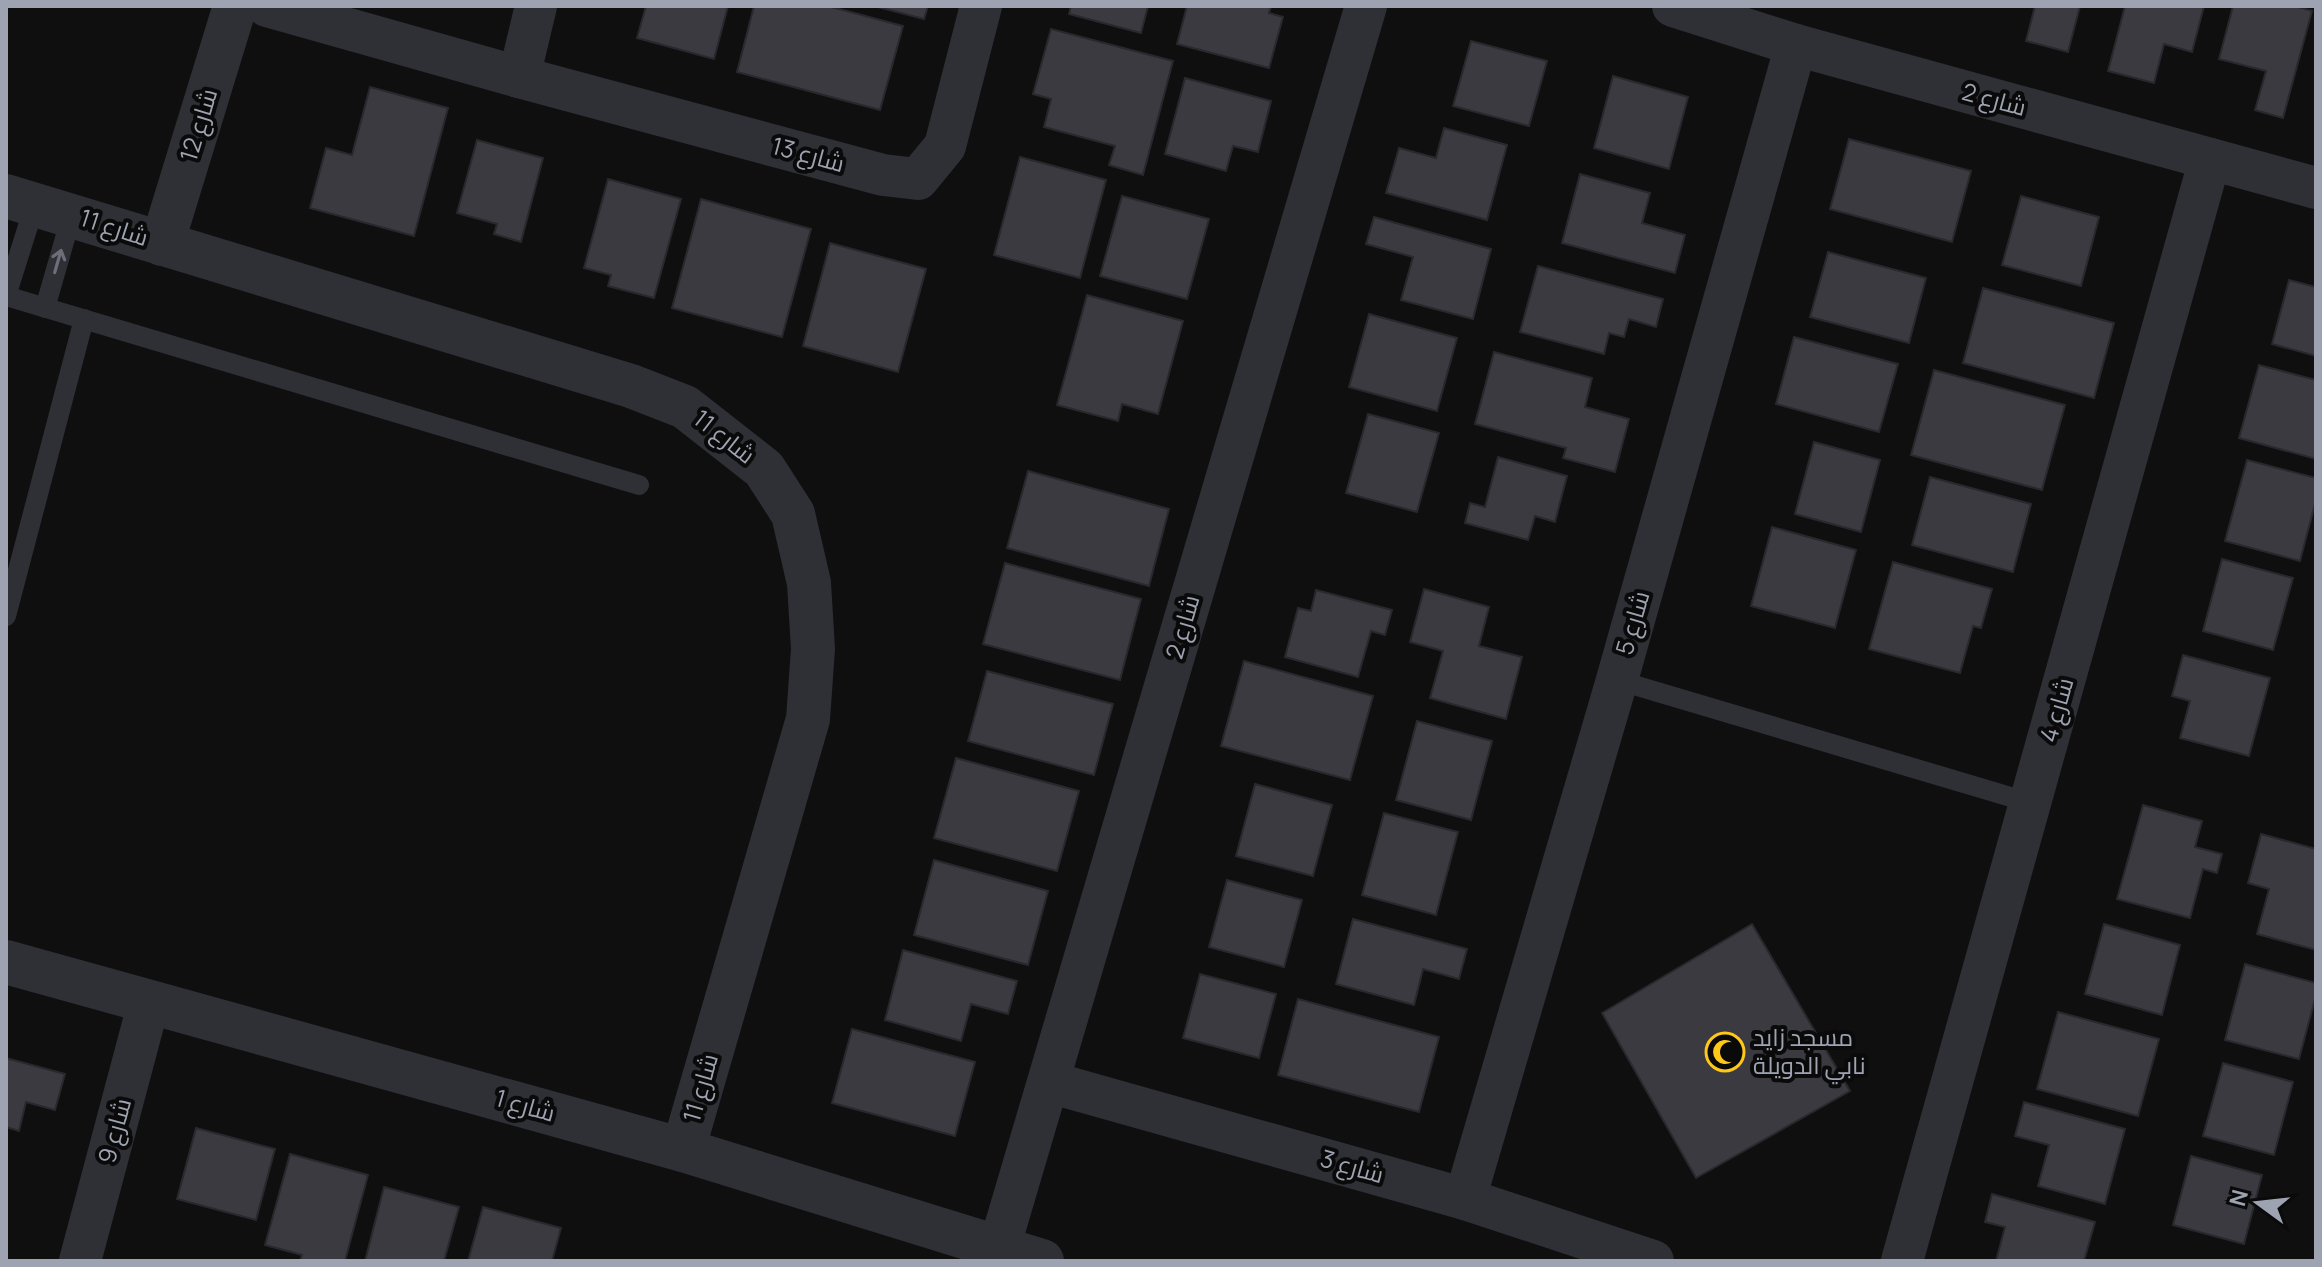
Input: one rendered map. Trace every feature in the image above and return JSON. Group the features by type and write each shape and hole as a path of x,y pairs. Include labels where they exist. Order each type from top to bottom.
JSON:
{"street":[{"name":"شارع 12","path":"162,244 235,6"},
{"name":"شارع 13","path":"267,6 883,175 918,179 945,146 981,6"},
{"path":"519,77 536,6"},
{"name":"شارع 2","path":"999,1248 1366,6"},
{"name":"شارع 2","path":"1673,6 1796,45 2316,188"},
{"name":"شارع 5","path":"1465,1199 1617,680 1796,45"},
{"name":"شارع 4","path":"1902,1261 2210,159"},
{"name":"شارع 11","path":"38,205 631,386 685,407 764,469 793,514 809,583 813,649 808,719 683,1150"},
{"name":"شارع 1","path":"6,962 683,1150 1042,1261"},
{"name":"شارع 9","path":"80,1261 149,1002"},
{"name":"شارع 3","path":"1049,1082 1465,1199 1653,1261"}],"lane":[{"path":"38,205 6,296 639,485"},
{"path":"38,205 45,308"},
{"path":"6,616 84,319"},
{"path":"1617,680 2031,803"}],"building":[{"path":"646,6 728,6 714,59 637,38"},
{"path":"754,6 828,6 903,26 880,110 737,72"},
{"path":"874,6 928,6 924,19"},
{"path":"1071,6 1148,6 1141,33 1069,14"},
{"path":"1187,6 1271,6 1269,13 1283,17 1269,68 1177,44"},
{"path":"2035,6 2080,6 2068,52 2026,41"},
{"path":"2125,6 2204,6 2192,52 2164,44 2154,83 2108,71"},
{"path":"2233,6 2295,6 2312,11 2283,118 2255,110 2266,71 2219,59"},
{"path":"1051,29 1173,61 1143,175 1109,165 1115,146 1044,127 1051,99 1033,94"},
{"path":"1471,41 1547,61 1529,126 1453,106"},
{"path":"1613,76 1688,97 1669,169 1594,148"},
{"path":"1185,78 1271,101 1258,152 1233,146 1226,171 1165,154"},
{"path":"370,87 448,108 414,236 310,208 326,148 352,155"},
{"path":"1444,128 1507,145 1487,220 1386,193 1399,148 1436,158"},
{"path":"1849,139 1971,171 1952,242 1830,209"},
{"path":"477,140 543,158 521,242 494,234 497,224 457,213"},
{"path":"1020,157 1106,180 1080,278 994,255"},
{"path":"1580,174 1650,193 1642,223 1685,235 1675,273 1562,243"},
{"path":"608,179 681,199 654,298 608,286 611,275 584,268"},
{"path":"1122,196 1209,219 1187,299 1100,276"},
{"path":"2021,196 2099,217 2081,286 2002,265"},
{"path":"701,199 811,229 782,337 672,308"},
{"path":"1374,217 1491,249 1473,319 1401,300 1413,257 1366,244"},
{"path":"830,243 926,269 898,372 803,346"},
{"path":"1828,252 1926,278 1909,343 1810,317"},
{"path":"1538,266 1663,299 1656,327 1629,319 1624,337 1609,333 1604,354 1520,332"},
{"path":"2289,280 2316,287 2316,356 2272,344"},
{"path":"1983,288 2114,323 2094,398 1963,363"},
{"path":"1087,295 1183,321 1158,414 1122,404 1118,421 1057,405"},
{"path":"1369,314 1457,338 1437,411 1349,387"},
{"path":"1794,337 1898,364 1879,432 1776,404"},
{"path":"1494,352 1592,378 1585,407 1629,419 1615,472 1563,458 1566,448 1475,424"},
{"path":"2259,365 2316,380 2316,459 2239,438"},
{"path":"1934,370 2065,405 2042,490 1911,455"},
{"path":"1368,414 1439,433 1417,512 1346,493"},
{"path":"1814,442 1880,460 1861,532 1795,514"},
{"path":"1498,457 1567,476 1555,522 1535,516 1528,540 1465,523 1470,503 1485,507"},
{"path":"2247,460 2316,478 2316,500 2300,561 2225,541"},
{"path":"1028,471 1169,509 1149,586 1007,548"},
{"path":"1930,477 2031,504 2013,572 1912,545"},
{"path":"1772,527 1856,550 1835,628 1751,606"},
{"path":"2222,559 2293,578 2273,650 2203,631"},
{"path":"1893,562 1992,589 1981,628 1973,626 1960,673 1869,649"},
{"path":"1005,563 1141,599 1120,680 983,644"},
{"path":"1424,589 1489,607 1479,646 1522,657 1506,719 1430,698 1443,651 1410,642"},
{"path":"1316,590 1392,610 1385,635 1371,631 1358,677 1285,657 1298,608 1311,611"},
{"path":"2183,655 2270,678 2249,756 2180,738 2190,701 2172,696"},
{"path":"1244,661 1373,696 1350,780 1221,746"},
{"path":"987,671 1113,704 1094,775 968,741"},
{"path":"1417,721 1492,741 1471,820 1396,800"},
{"path":"956,758 1079,791 1057,871 934,838"},
{"path":"1255,784 1332,805 1313,876 1236,856"},
{"path":"2143,805 2202,821 2195,847 2222,854 2217,873 2203,869 2190,918 2117,899"},
{"path":"1384,813 1458,832 1436,915 1362,895"},
{"path":"2261,834 2316,849 2316,950 2257,934 2269,889 2248,883"},
{"path":"934,860 1048,891 1028,965 914,935"},
{"path":"1227,880 1302,900 1284,967 1209,947"},
{"path":"1353,919 1467,949 1459,979 1423,969 1414,1005 1336,984"},
{"name":"مسجد زايد نابي الدويلة","path":"1752,924 1850,1091 1696,1178 1602,1013"},
{"path":"2104,924 2180,945 2162,1015 2085,994"},
{"path":"903,950 1017,981 1008,1014 971,1004 961,1041 885,1020"},
{"path":"2245,964 2316,983 2316,995 2299,1059 2225,1040"},
{"path":"1200,974 1276,994 1259,1058 1183,1038"},
{"path":"1298,999 1439,1037 1419,1112 1278,1075"},
{"path":"2058,1012 2159,1039 2138,1116 2037,1089"},
{"path":"852,1029 975,1062 955,1136 832,1103"},
{"path":"6,1058 65,1074 55,1110 26,1102 19,1131 6,1127"},
{"path":"2223,1063 2293,1082 2274,1155 2203,1136"},
{"path":"2024,1102 2125,1129 2105,1204 2038,1186 2049,1145 2015,1136"},
{"path":"196,1128 275,1149 256,1220 177,1199"},
{"path":"290,1154 368,1175 345,1261 300,1261 302,1255 265,1245"},
{"path":"2191,1156 2262,1175 2244,1244 2173,1225"},
{"path":"384,1187 459,1207 444,1261 365,1261"},
{"path":"1992,1194 2095,1222 2084,1261 1996,1261 2005,1227 1985,1222"},
{"path":"483,1207 561,1228 552,1261 468,1261"}],"place":[{"name":"مسجد زايد نابي الدويلة","path":"1725,1052"}]}
